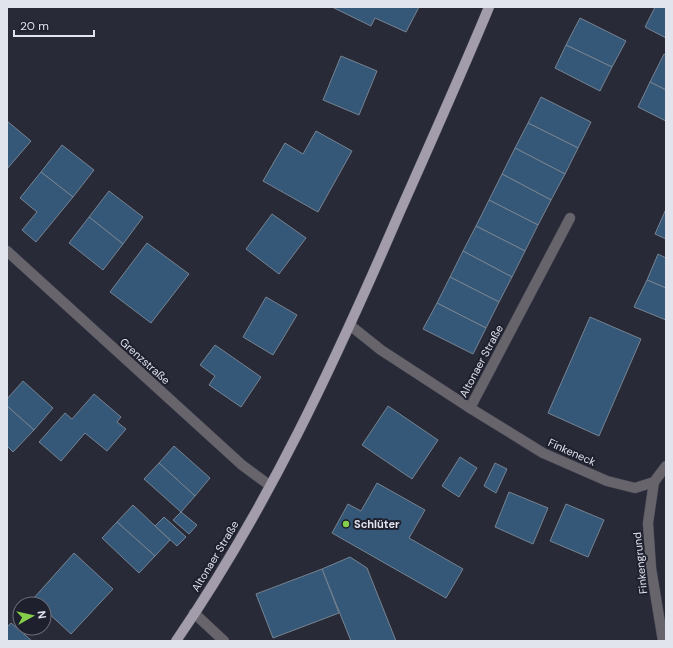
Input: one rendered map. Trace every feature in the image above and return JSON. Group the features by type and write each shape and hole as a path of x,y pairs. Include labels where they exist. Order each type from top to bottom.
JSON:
{"main road":[{"name":"Altonaer Straße","path":"176,641 236,546 351,326 489,7"}],"street":[{"name":"Altonaer Straße","path":"351,326 381,350 470,408 570,218"},
{"name":"Grenzstraße","path":"7,251 242,465 269,485"},
{"name":"Finkeneck","path":"470,408 543,453 607,481 635,488 654,482"},
{"path":"654,482 666,466"},
{"name":"Finkengrund","path":"654,482 648,523 651,568 663,641"},
{"path":"194,613 224,641"}],"building":[{"path":"332,7 419,7 406,32 375,18 371,26"},
{"path":"655,7 666,7 666,38 645,27"},
{"path":"580,18 626,41 612,67 566,45"},
{"path":"566,45 612,67 600,91 555,68"},
{"path":"664,54 666,55 666,90 650,82"},
{"path":"341,56 377,71 359,115 323,100"},
{"path":"650,82 666,90 666,121 638,107"},
{"path":"541,97 591,122 578,148 528,123"},
{"path":"7,121 31,141 7,169"},
{"path":"528,123 578,148 565,174 515,148"},
{"path":"316,131 352,151 318,212 263,181 285,143 303,154"},
{"path":"62,145 94,170 73,197 41,172"},
{"path":"515,148 565,174 551,200 502,174"},
{"path":"41,172 73,197 36,242 22,230 37,212 20,198"},
{"path":"502,174 551,200 538,225 489,200"},
{"path":"109,191 143,217 123,244 89,217"},
{"path":"489,200 538,225 525,251 476,226"},
{"path":"666,209 666,239 655,234"},
{"path":"272,214 306,238 279,274 246,249"},
{"path":"89,217 123,244 103,270 69,243"},
{"path":"476,226 525,251 512,277 463,251"},
{"path":"147,243 189,274 151,323 110,292"},
{"path":"463,251 512,277 499,302 450,277"},
{"path":"658,254 666,258 666,288 647,280"},
{"path":"450,277 499,302 486,328 437,303"},
{"path":"647,280 666,288 666,320 634,307"},
{"path":"266,297 297,315 273,355 243,337"},
{"path":"437,303 486,328 473,354 423,329"},
{"path":"590,317 641,339 599,436 548,413"},
{"path":"215,345 261,377 241,407 209,385 215,376 200,365"},
{"path":"23,381 53,408 34,430 7,406 7,399"},
{"path":"94,394 121,417 117,422 126,429 107,451 85,433 61,461 39,442 65,413 72,419"},
{"path":"7,406 34,430 13,452 7,446"},
{"path":"388,406 438,440 412,479 362,445"},
{"path":"174,446 210,478 195,496 159,463"},
{"path":"460,457 477,468 459,497 442,486"},
{"path":"159,463 195,496 181,512 144,479"},
{"path":"495,463 507,469 496,493 484,486"},
{"path":"377,483 425,510 409,538 463,569 446,598 332,533 348,504 361,511"},
{"path":"509,492 548,508 533,544 495,527"},
{"path":"566,504 604,520 588,557 550,541"},
{"path":"133,505 170,540 155,556 117,522"},
{"path":"181,512 197,525 189,534 173,520"},
{"path":"164,517 186,537 177,546 155,526"},
{"path":"117,522 155,556 139,573 102,538"},
{"path":"74,553 113,589 71,634 52,616 52,596 36,596"},
{"path":"350,557 367,568 396,641 351,641 322,569"},
{"path":"322,569 339,613 273,638 256,594"},
{"path":"11,623 12,636 26,636 32,641 7,641 7,627"}],"place":[{"name":"Schlüter","path":"346,524"}]}
